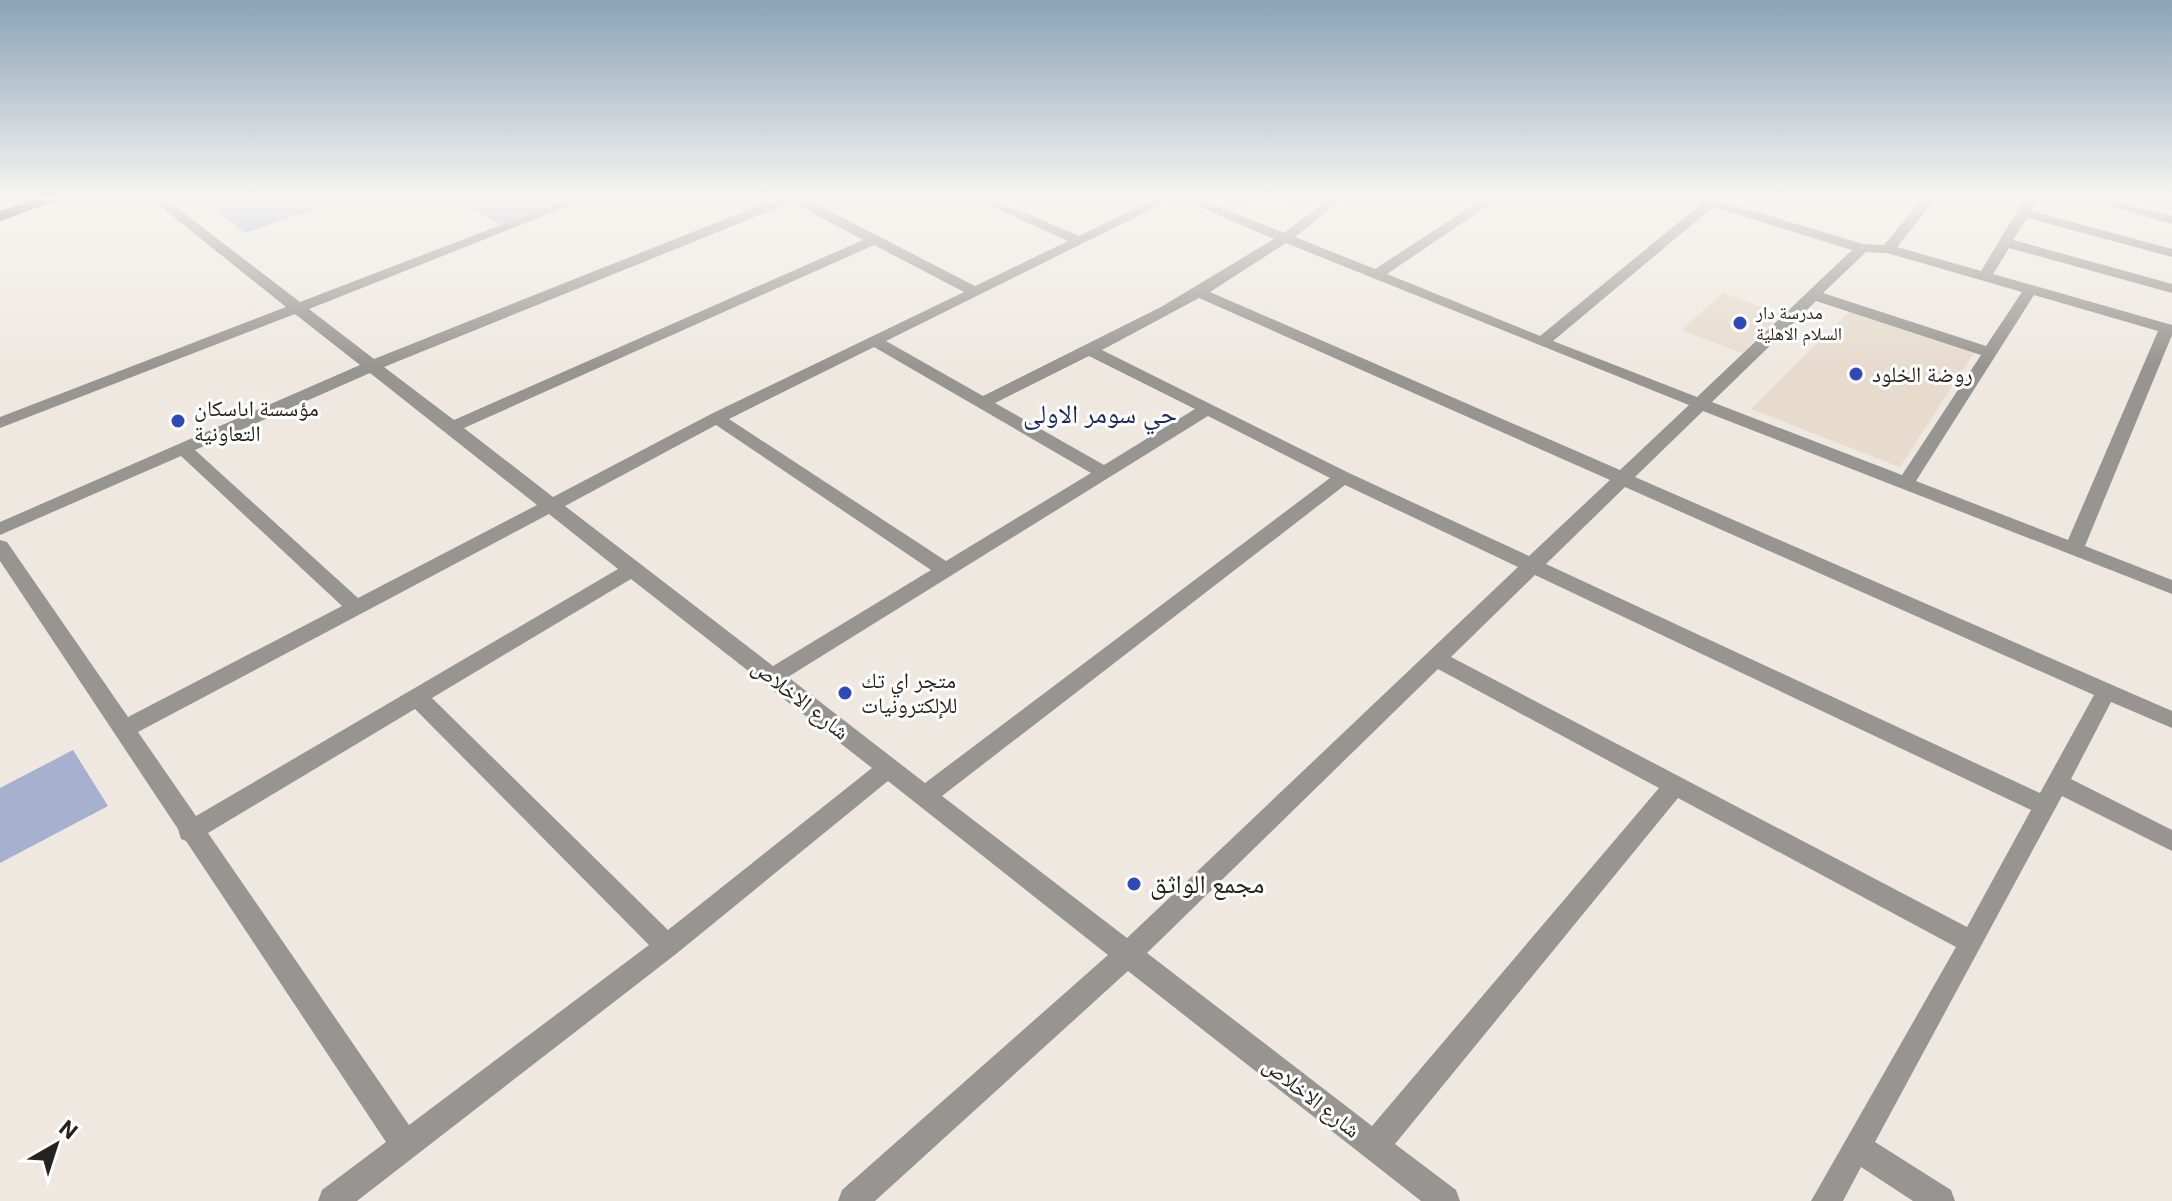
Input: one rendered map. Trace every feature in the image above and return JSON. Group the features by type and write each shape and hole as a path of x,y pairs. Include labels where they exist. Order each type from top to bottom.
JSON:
{"street":[{"name":"شارع الاخلاص","path":"228,254 1445,1201"},
{"path":"0,423 435,254"},
{"path":"0,529 372,366 652,254"},
{"path":"451,428 842,254"},
{"path":"901,254 975,292"},
{"path":"125,729 717,418 1052,254"},
{"path":"982,403 1089,350 1260,254"},
{"path":"1328,254 1542,342 2172,587"},
{"path":"1377,274 1407,254"},
{"path":"1542,342 1648,254"},
{"path":"853,1201 1128,954 1856,254"},
{"path":"1906,254 2170,330 2074,549"},
{"path":"1985,276 1997,254"},
{"path":"2047,254 2172,289"},
{"path":"1906,483 2031,289"},
{"path":"1196,291 2172,720"},
{"path":"1813,295 1989,352"},
{"path":"874,341 1103,472"},
{"path":"1089,350 1343,477 1531,565 2052,795 2172,841"},
{"path":"772,677 1207,409"},
{"path":"717,418 945,570"},
{"path":"184,449 356,608"},
{"path":"925,796 1343,477"},
{"path":"0,546 125,729 189,832 405,1145"},
{"path":"189,832 633,569"},
{"path":"1435,658 1972,943"},
{"path":"1826,1201 1972,943 2106,692"},
{"path":"417,697 667,946"},
{"path":"333,1201 667,946 888,768"},
{"path":"1375,1146 1674,786"},
{"path":"1856,1147 1940,1201"}],"shaded area":[{"path":"1723,293 1781,314 1742,353 1681,330"},
{"path":"1852,309 1975,351 1900,467 1751,409"}],"building":[{"path":"73,750 108,806 0,863 0,788"}],"place":[{"name":"مدرسة دار السلام الاهلية","path":"1740,323"},
{"name":"روضة الخلود","path":"1856,374"},
{"name":"مؤسسة اىاسكان التعاونية","path":"178,421"},
{"name":"متجر اي تك للإلكترونيات","path":"845,693"},
{"name":"مجمع الواثق","path":"1134,884"}],"district":[{"name":"حي سومر الاولى","path":"1100,414"}]}
